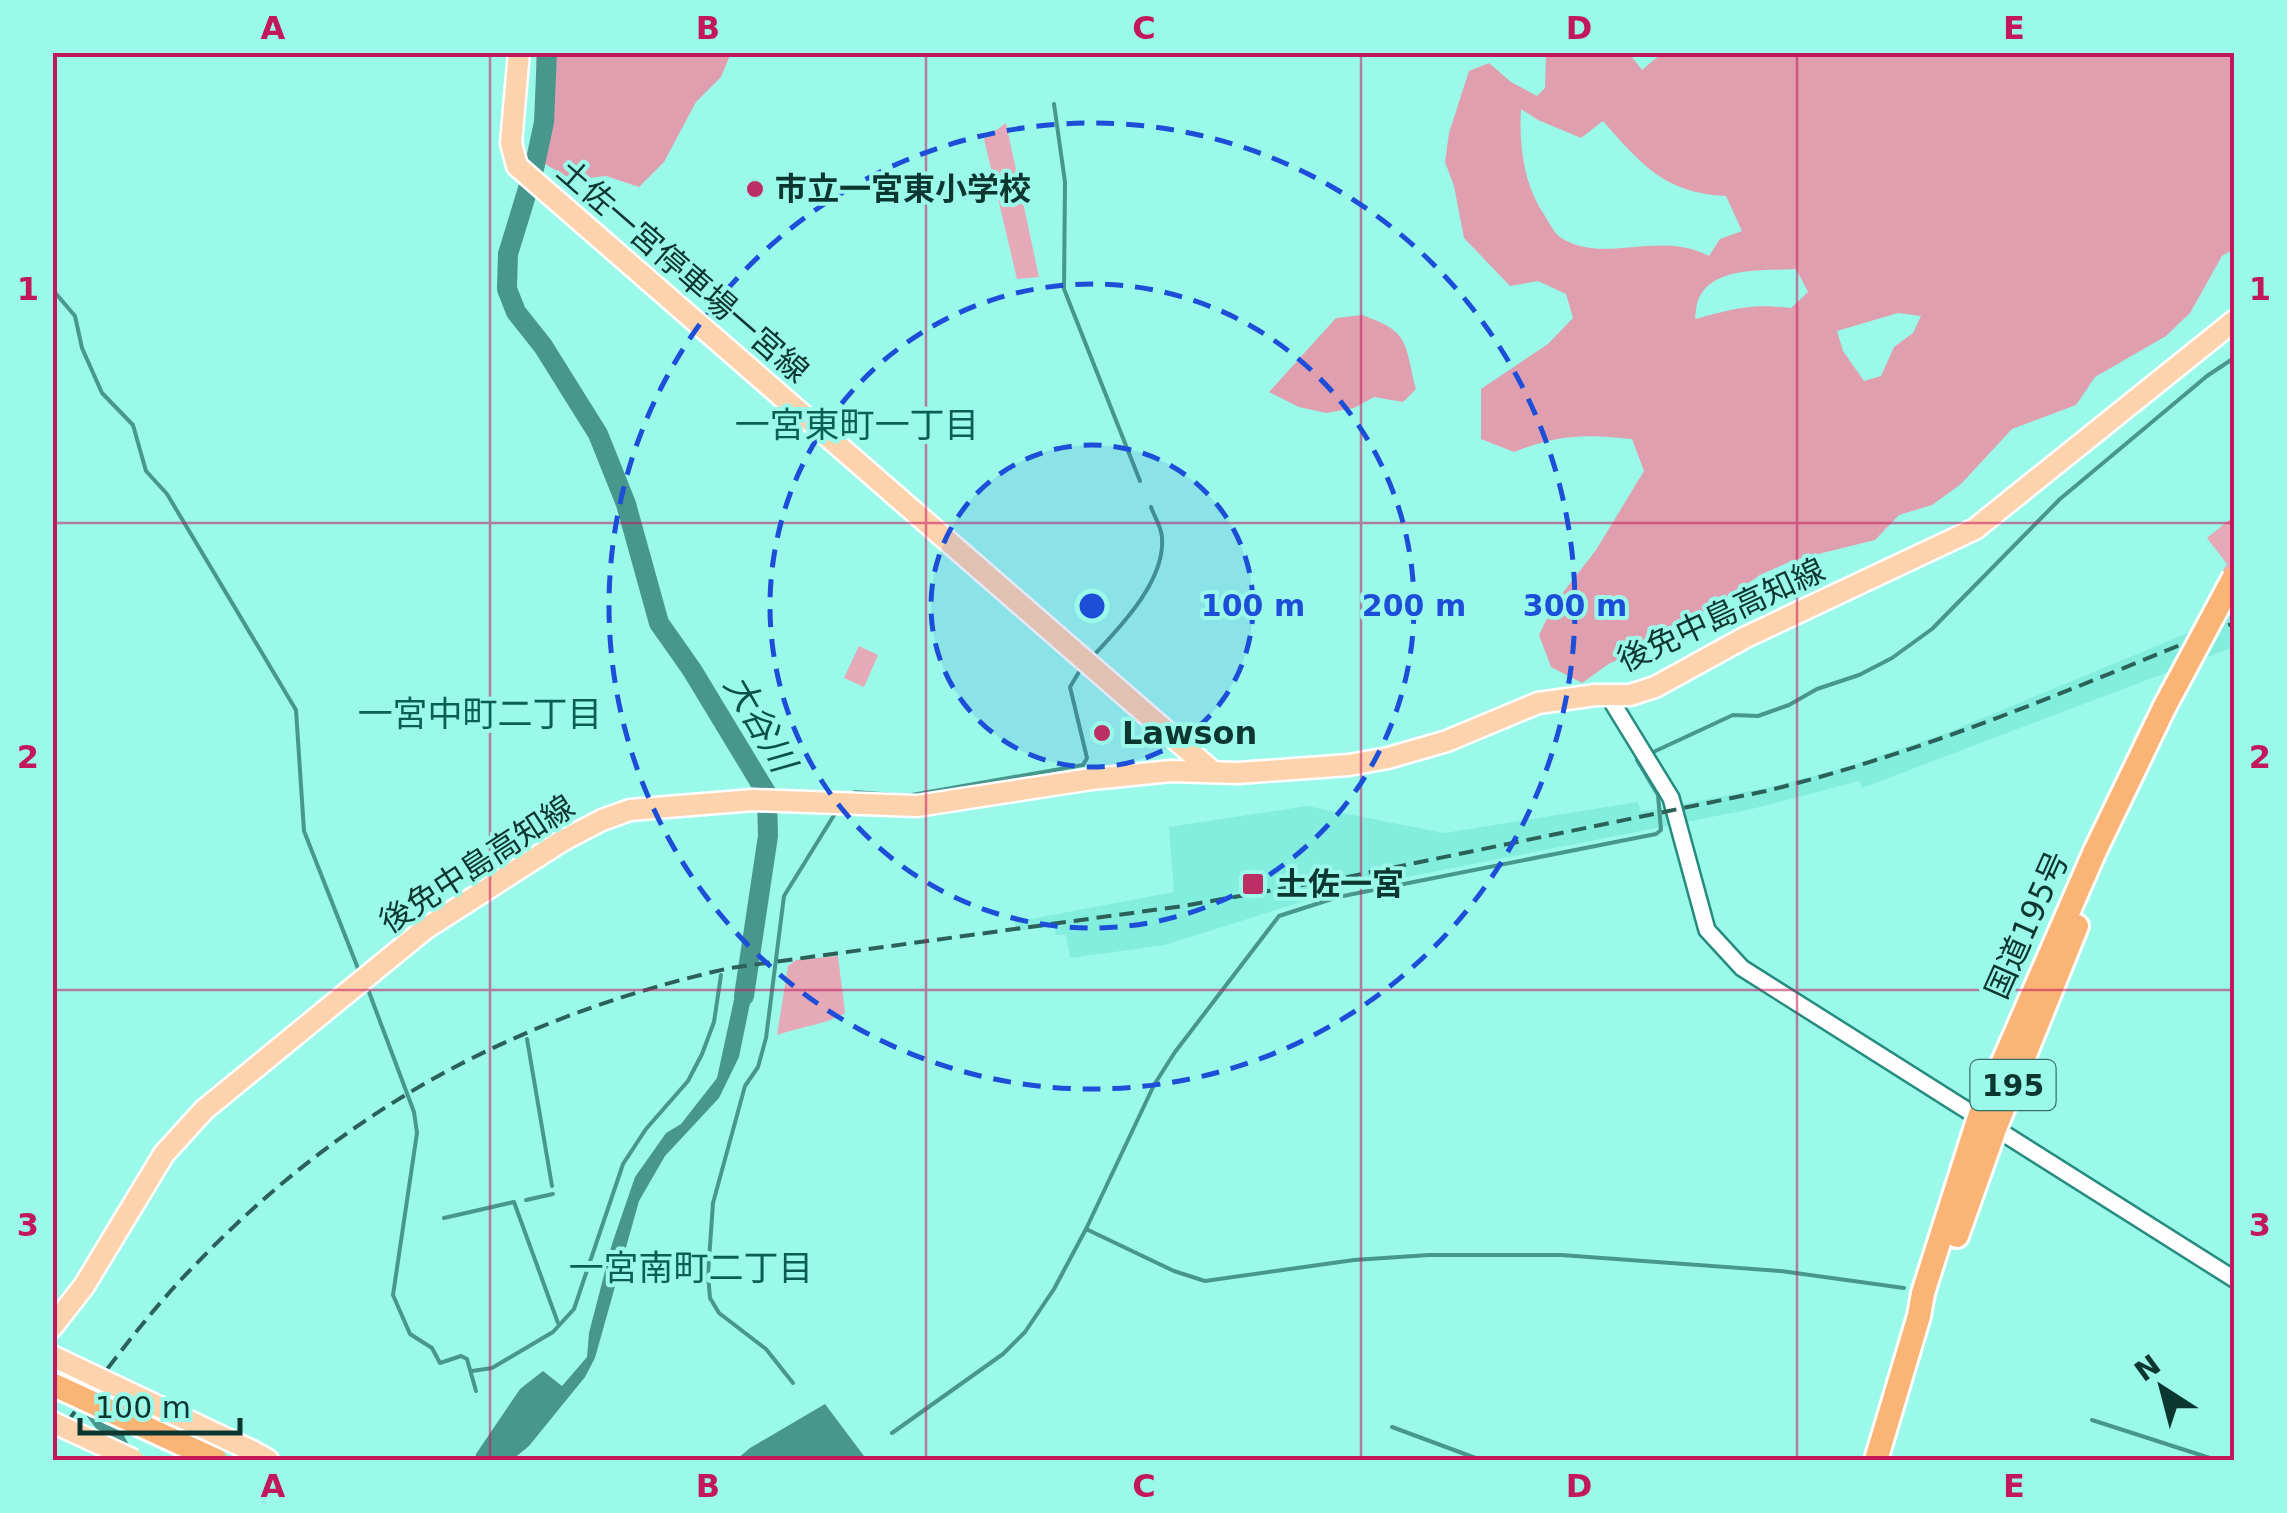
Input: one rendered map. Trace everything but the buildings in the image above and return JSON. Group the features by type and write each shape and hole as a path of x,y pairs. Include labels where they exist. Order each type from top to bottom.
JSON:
{"highway":[{"name":"国道195号","path":"1876,1460 1920,1316 1935,1296 1987,1124 2165,706 2234,577"},
{"name":"国道195号","path":"2102,853 2234,608"},
{"path":"52,1384 216,1460"}],"main road":[{"name":"土佐一宮停車場一宮線","path":"519,52 511,143 517,166 1214,772"},
{"name":"後免中島高知線","path":"52,1326 84,1286 164,1154 185,1128 424,929 602,820 630,810 769,800 917,806 1092,779 1349,765 1447,741 1538,703 1630,695 1975,528 2234,322"},
{"path":"52,1356 255,1458"},
{"path":"52,1367 255,1458"},
{"path":"52,1422 134,1460"},
{"path":"52,1430 117,1460"}],"street":[{"path":"1610,697 1671,798 1707,930 1742,968 2234,1279"}],"shaded area":[{"path":"536,52 731,53 721,77 696,102 664,162 639,187 606,176 573,180 543,163 537,129"},
{"path":"1546,53 1629,53 1642,70 1662,53 2234,53 2234,249 2222,256 2190,313 2166,336 2095,377 2076,405 2012,429 1961,484 1932,505 1899,515 1875,540 1794,560 1762,574 1647,649 1610,663 1582,683 1551,667 1539,635 1554,604 1596,550 1644,471 1632,439 1572,437 1514,452 1481,439 1481,389 1548,344 1573,318 1566,294 1538,281 1510,286 1464,238 1445,162 1449,133 1469,71 1489,63 1511,82 1537,96 1545,88","holes":["1521,109 1581,138 1603,121 1655,174 1686,189 1726,196 1742,231 1720,239 1709,256 1671,246 1594,248 1560,237 1536,201 1527,176","1796,269 1808,292 1791,308 1752,307 1695,319 1700,296 1708,286 1744,272","1898,313 1921,316 1913,333 1894,347 1881,376 1864,381 1843,351 1837,331"]},
{"path":"1006,123 1039,277 1017,279 984,139"},
{"path":"1362,315 1389,327 1403,341 1416,389 1403,402 1374,397 1354,408 1326,413 1299,407 1269,392 1336,318"},
{"path":"2234,516 2234,612 2220,618 2207,599 2227,564 2207,538"},
{"path":"2234,614 2234,647 1862,788 1859,781 1752,809 1336,891 1165,945 1070,958 1066,934 1056,935 1055,927 1016,931 1015,922 1174,892 1169,827 1307,806 1444,833 1638,802 1641,812 1766,788 1847,767 1944,734"},
{"path":"859,646 878,655 864,687 844,678"},
{"path":"838,956 845,1013 777,1035 788,966 796,960"}],"water":[{"path":"757,969 739,1057 719,1098 665,1156 639,1201 595,1358 585,1377 529,1446 512,1460 475,1460 520,1389 543,1371 562,1386 587,1357 589,1333 612,1244 635,1177 666,1133 681,1124 717,1078 740,972"},
{"path":"825,1404 867,1460 736,1460 750,1448"}],"waterway":[{"name":"大谷川","path":"547,52 544,122 508,254 507,289 516,312 543,346 598,434 626,504 659,623 767,794 768,836 744,996"},
{"path":"1054,104 1065,182 1064,289 1140,481"},
{"path":"52,289 75,316 82,348 102,393 133,425 146,471 167,494 296,710 304,831 359,971"},
{"path":"1649,754 1733,715 1758,716 1789,705 1892,658 1932,629 2060,499 2207,376 2234,358"},
{"path":"1094,655 1139,602 1156,570 1162,538 1151,507"},
{"path":"852,795 855,792 906,796 1083,765 1087,758 1070,687 1079,672"},
{"path":"892,1433 1003,1354 1025,1332 1054,1289 1086,1229 1154,1085 1279,916 1338,897 1656,834 1661,830 1658,795 1637,760 1641,758"},
{"path":"793,1383 766,1349 719,1313 710,1298 713,1203 745,1086 758,1067 766,1038 784,896 836,812"},
{"path":"472,1371 492,1368 553,1332 574,1309 623,1164 646,1129 688,1081 702,1054 714,1022 721,975"},
{"path":"366,984 414,1112 417,1133 393,1295 410,1334 432,1348 440,1363 461,1356 467,1359 476,1391"},
{"path":"527,1039 552,1186"},
{"path":"526,1200 553,1194"},
{"path":"444,1218 514,1202 558,1323"},
{"path":"1086,1229 1174,1271 1205,1281 1354,1260 1429,1255 1561,1255 1781,1271 1904,1288"},
{"path":"54,1356 109,1429 126,1460"},
{"path":"2092,1420 2216,1460"},
{"path":"1392,1427 1481,1460"}],"railway":[{"path":"52,1442 121,1351 195,1265 313,1159 375,1114 440,1075 507,1041 578,1012 730,968 1183,906 1342,878 1766,791 1944,737 2234,623"}],"place":[{"name":"市立一宮東小学校","path":"755,189"},
{"name":"Lawson","path":"1102,733"},
{"name":"土佐一宮","path":"1253,884"}],"district":[{"name":"一宮東町一丁目","path":"857,425"},
{"name":"一宮中町二丁目","path":"480,714"},
{"name":"一宮南町二丁目","path":"691,1268"}]}
